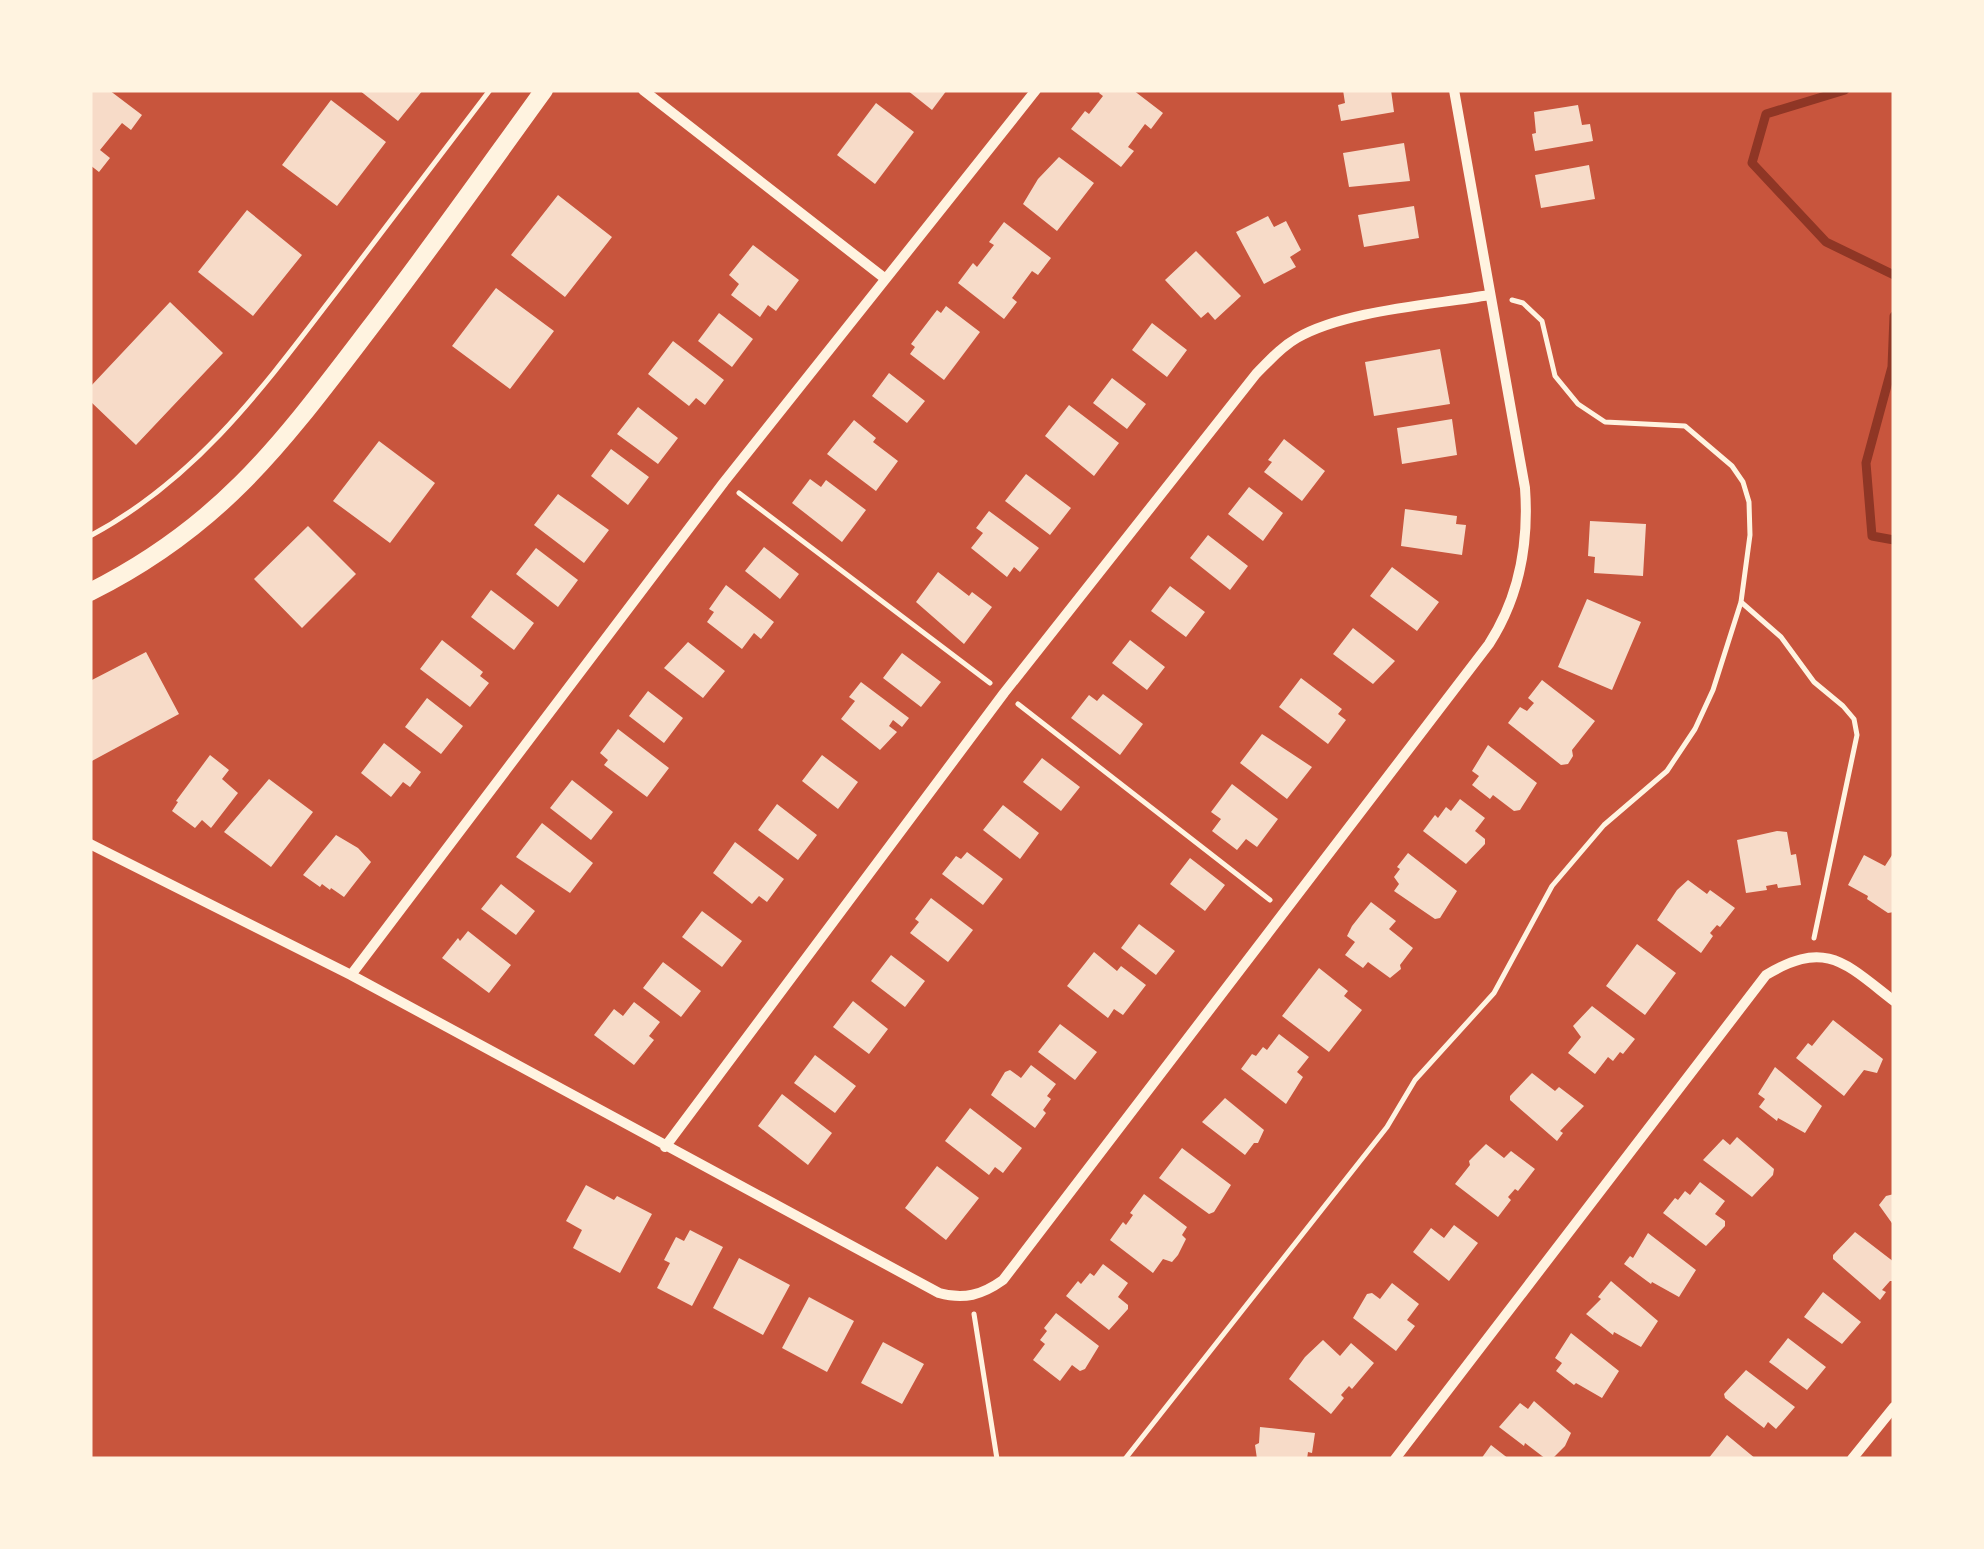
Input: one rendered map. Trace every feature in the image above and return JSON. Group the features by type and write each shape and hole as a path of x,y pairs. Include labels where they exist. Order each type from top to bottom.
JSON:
{"street":[{"path":"90,592 181,538 251,477 390,302 544,90"},
{"path":"643,90 883,278"},
{"path":"351,975 724,482 1036,90"},
{"path":"90,844 351,975 938,1293 972,1296 1003,1280 1503,622 1523,561 1525,488 1454,90"},
{"path":"665,1147 1004,693 1256,374 1296,338 1319,328 1356,318 1490,296"},
{"path":"1395,1459 1766,975 1811,955 1854,970 1894,1001"},
{"path":"1852,1459 1894,1407"}],"path":[{"path":"90,536 152,498 216,443 490,90"},
{"path":"1125,1459 1388,1127 1415,1080 1494,993 1552,886 1604,826 1667,771 1695,729 1713,690 1742,602 1750,534 1749,502 1743,482 1732,466 1685,426 1605,422 1578,404 1555,376 1542,321 1524,303 1490,296"},
{"path":"1742,602 1781,637 1814,682 1854,720 1857,735 1811,955"},
{"path":"972,1296 998,1459"}],"building":[{"path":"90,90 109,90 142,115 131,130 122,123 100,150 110,158 99,172 90,165"},
{"path":"359,90 423,90 398,121"},
{"path":"907,90 947,90 932,110"},
{"path":"1101,90 1133,90 1163,113 1151,129 1145,124 1128,147 1134,151 1121,167 1071,129 1103,96"},
{"path":"1343,90 1391,90 1394,112 1341,121 1338,105 1345,103"},
{"path":"331,100 386,142 337,206 282,165"},
{"path":"876,103 914,132 875,184 837,155"},
{"path":"1578,105 1582,125 1590,124 1593,141 1535,151 1534,112"},
{"path":"1404,143 1410,181 1349,187 1343,153"},
{"path":"1059,157 1094,183 1057,231 1023,204 1038,179"},
{"path":"1589,165 1595,199 1541,208 1535,175"},
{"path":"558,195 612,237 565,297 511,255"},
{"path":"1414,206 1419,238 1364,247 1358,215"},
{"path":"247,210 302,255 253,316 198,272"},
{"path":"1268,216 1274,227 1286,221 1301,250 1290,257 1296,267 1264,284 1236,232"},
{"path":"1004,222 1051,258 1038,275 1032,271 1012,298 1017,302 1004,319 958,283 994,245 989,242"},
{"path":"753,245 799,280 776,311 768,305 760,317 731,295 739,284 729,275"},
{"path":"1196,251 1241,296 1215,320 1208,312 1201,318 1165,280"},
{"path":"496,288 554,331 510,389 452,346"},
{"path":"170,302 223,353 136,445 90,401 90,387"},
{"path":"946,306 980,332 944,380 910,354 915,347 911,344 937,310 941,313"},
{"path":"719,313 753,339 732,367 698,341"},
{"path":"1152,323 1187,350 1167,377 1132,350"},
{"path":"673,341 724,380 705,405 696,398 689,406 648,374"},
{"path":"1440,349 1450,404 1374,416 1365,362"},
{"path":"889,373 925,401 907,423 872,396"},
{"path":"1112,378 1146,404 1127,429 1093,403"},
{"path":"1069,405 1119,443 1094,476 1045,436"},
{"path":"638,407 678,438 658,464 617,434"},
{"path":"1452,419 1457,455 1402,464 1397,428"},
{"path":"854,420 876,438 873,442 898,461 876,491 827,454"},
{"path":"1284,439 1325,471 1302,501 1264,472"},
{"path":"379,441 435,483 390,543 333,501"},
{"path":"611,449 649,477 628,505 591,476"},
{"path":"1026,474 1071,508 1050,535 1005,501"},
{"path":"810,479 821,487 826,480 866,510 842,542 792,503"},
{"path":"1249,487 1283,513 1263,541 1228,514"},
{"path":"558,494 609,530 584,563 534,525"},
{"path":"1405,509 1457,516 1456,524 1466,525 1462,555 1401,546"},
{"path":"989,511 1039,548 1020,572 1014,567 1007,577 971,548 983,533 976,528"},
{"path":"1590,521 1646,524 1643,576 1594,573 1595,557 1588,556"},
{"path":"308,526 356,574 302,628 254,579"},
{"path":"1208,535 1248,566 1230,590 1190,558"},
{"path":"764,547 799,574 780,599 745,571"},
{"path":"536,548 578,580 558,607 516,574"},
{"path":"1392,567 1439,602 1417,631 1370,596"},
{"path":"938,572 969,596 972,592 992,607 964,644 916,602"},
{"path":"726,585 774,622 761,639 754,633 742,649 707,622 714,612 709,609"},
{"path":"1170,586 1205,612 1186,637 1151,611"},
{"path":"491,590 534,623 514,650 471,617"},
{"path":"1587,599 1641,622 1612,690 1558,667"},
{"path":"1353,628 1395,661 1373,684 1333,654"},
{"path":"442,640 483,672 480,676 489,683 470,707 420,669"},
{"path":"1130,640 1165,667 1147,690 1112,663"},
{"path":"688,642 725,671 703,698 664,668"},
{"path":"146,652 179,714 90,762 90,681"},
{"path":"902,653 941,682 921,707 883,678"},
{"path":"1301,678 1342,709 1338,714 1346,720 1328,744 1279,707"},
{"path":"1542,680 1595,721 1572,750 1568,764 1561,765 1508,723 1520,707 1527,711 1534,703 1528,698"},
{"path":"861,682 909,718 902,727 893,720 889,726 897,732 880,750 841,719 855,701 849,697"},
{"path":"648,691 683,718 664,743 629,716"},
{"path":"1103,694 1143,724 1120,755 1071,718 1089,695 1097,701"},
{"path":"427,698 463,726 441,754 405,727"},
{"path":"618,729 669,768 647,797 604,765 608,760 600,753"},
{"path":"1262,734 1312,767 1287,799 1240,763"},
{"path":"384,743 421,772 410,787 403,782 391,797 361,773"},
{"path":"1488,745 1537,783 1520,810 1514,811 1493,795 1490,799 1472,785 1479,776 1472,771"},
{"path":"210,755 229,770 222,779 238,793 211,828 202,820 195,828 172,811"},
{"path":"822,755 858,782 838,809 802,781"},
{"path":"1042,758 1080,787 1061,811 1023,782"},
{"path":"269,779 313,812 271,867 224,832"},
{"path":"572,780 613,812 591,840 550,808"},
{"path":"1232,784 1278,819 1257,847 1246,839 1237,850 1212,831 1221,819 1211,812"},
{"path":"1460,799 1485,818 1475,831 1485,839 1485,844 1466,864 1423,831 1435,815 1438,818 1446,807 1451,811"},
{"path":"777,804 817,835 798,860 758,830"},
{"path":"1003,805 1039,833 1020,859 983,830"},
{"path":"542,823 593,863 570,893 516,857"},
{"path":"1787,832 1791,855 1796,854 1801,885 1778,888 1777,884 1746,893 1737,840"},
{"path":"336,835 358,848 371,862 344,897 303,875"},
{"path":"735,842 784,879 767,902 759,896 752,904 713,873"},
{"path":"967,852 1003,879 983,905 942,874 956,856 961,859"},
{"path":"1894,852 1894,912 1888,913 1848,885 1864,855 1885,866"},
{"path":"1408,853 1457,891 1440,918 1435,919 1394,891 1399,884 1394,877 1400,869 1397,867"},
{"path":"1190,858 1225,885 1205,911 1170,884"},
{"path":"1688,880 1735,908 1710,933 1713,936 1701,953 1657,920"},
{"path":"501,884 535,911 516,935 481,909"},
{"path":"931,898 973,930 948,962 910,933"},
{"path":"1371,902 1396,921 1389,929 1413,948 1401,969 1390,978 1368,962 1363,968 1345,955 1355,942 1347,936"},
{"path":"702,911 742,941 722,967 682,937"},
{"path":"1139,924 1175,951 1156,975 1121,948"},
{"path":"468,931 511,965 489,993 442,958"},
{"path":"1637,944 1676,973 1645,1015 1606,986"},
{"path":"1094,952 1117,971 1121,966 1146,985 1123,1015 1114,1009 1108,1018 1067,986"},
{"path":"891,955 925,981 905,1007 871,981"},
{"path":"663,962 701,991 681,1017 643,988"},
{"path":"1319,968 1348,991 1344,996 1362,1010 1329,1052 1282,1016"},
{"path":"853,1001 888,1029 869,1054 833,1027"},
{"path":"634,1002 660,1022 649,1036 654,1040 634,1065 594,1035 614,1009 623,1016"},
{"path":"1592,1006 1635,1039 1613,1061 1608,1057 1595,1074 1568,1053 1581,1037 1573,1026"},
{"path":"1833,1020 1883,1059 1877,1073 1864,1070 1844,1096 1796,1058 1808,1043 1812,1046"},
{"path":"1060,1024 1097,1052 1075,1080 1038,1052"},
{"path":"1279,1034 1309,1057 1297,1072 1303,1077 1286,1104 1241,1069 1252,1054 1256,1056 1263,1047 1267,1050"},
{"path":"815,1055 856,1086 835,1113 794,1083"},
{"path":"1031,1065 1056,1084 1047,1096 1051,1099 1043,1110 1046,1113 1035,1128 991,1095 1005,1072 1010,1070 1021,1078"},
{"path":"1775,1067 1822,1106 1805,1133 1778,1118 1777,1121 1759,1107 1765,1099 1758,1094"},
{"path":"1532,1073 1584,1106 1560,1131 1563,1133 1557,1141 1510,1100"},
{"path":"782,1094 832,1133 808,1165 758,1126"},
{"path":"1225,1098 1264,1130 1258,1143 1245,1155 1202,1122"},
{"path":"970,1108 1022,1148 1003,1173 995,1167 989,1175 945,1141"},
{"path":"1737,1137 1774,1169 1752,1197 1703,1160 1723,1139 1730,1145"},
{"path":"1486,1144 1504,1158 1511,1151 1535,1169 1518,1191 1515,1189 1508,1197 1511,1200 1498,1217 1455,1184 1469,1161"},
{"path":"1182,1148 1231,1185 1214,1212 1209,1214 1159,1178"},
{"path":"937,1166 979,1198 946,1240 905,1208"},
{"path":"1700,1182 1725,1201 1715,1214 1725,1221 1725,1226 1706,1246 1663,1213 1675,1198 1678,1200 1685,1191 1690,1195"},
{"path":"586,1185 652,1214 620,1273 573,1248 582,1230 566,1221"},
{"path":"1144,1194 1187,1227 1178,1255 1172,1262 1163,1259 1153,1273 1110,1240 1123,1222 1126,1225"},
{"path":"1894,1194 1894,1226 1879,1205 1886,1196"},
{"path":"1454,1225 1478,1243 1449,1281 1413,1252 1431,1228 1444,1238"},
{"path":"690,1230 723,1247 692,1306 657,1288 670,1263 664,1260 676,1237 684,1241"},
{"path":"1855,1232 1894,1262 1894,1281 1882,1290 1886,1292 1880,1300 1833,1259"},
{"path":"1648,1233 1696,1270 1679,1297 1651,1284 1624,1264 1630,1256 1633,1258"},
{"path":"739,1258 790,1285 763,1335 713,1308"},
{"path":"1103,1264 1128,1283 1118,1297 1128,1309 1109,1330 1066,1296 1078,1281 1081,1284 1090,1273 1094,1276"},
{"path":"1611,1281 1658,1321 1641,1347 1614,1332 1613,1335 1586,1314"},
{"path":"1392,1283 1419,1304 1407,1320 1415,1326 1396,1351 1353,1318 1367,1294 1380,1299"},
{"path":"1823,1292 1861,1322 1842,1344 1804,1317"},
{"path":"809,1297 854,1321 827,1372 782,1348"},
{"path":"1056,1313 1099,1346 1085,1369 1080,1371 1072,1365 1060,1381 1033,1360 1045,1344 1040,1340 1047,1331 1044,1328"},
{"path":"1571,1333 1619,1371 1602,1398 1556,1371 1562,1363 1555,1358"},
{"path":"1788,1338 1826,1367 1807,1390 1769,1362"},
{"path":"1323,1340 1340,1356 1351,1343 1374,1363 1352,1389 1349,1386 1341,1395 1344,1398 1331,1414 1289,1379"},
{"path":"883,1342 924,1364 902,1404 861,1383"},
{"path":"1746,1370 1795,1407 1776,1429 1768,1422 1764,1428 1725,1398 1724,1394"},
{"path":"1534,1401 1571,1433 1552,1459 1546,1459 1525,1443 1524,1446 1499,1427 1520,1403 1528,1409"},
{"path":"1260,1427 1315,1433 1312,1453 1308,1452 1307,1459 1257,1459 1255,1445 1259,1443"},
{"path":"1727,1435 1756,1459 1708,1459"},
{"path":"1491,1445 1509,1459 1481,1459"}],"waterway":[{"path":"1845,90 1766,114 1752,163 1826,242 1894,275"},
{"path":"1894,316 1892,367 1866,463 1872,536 1894,540"}]}
